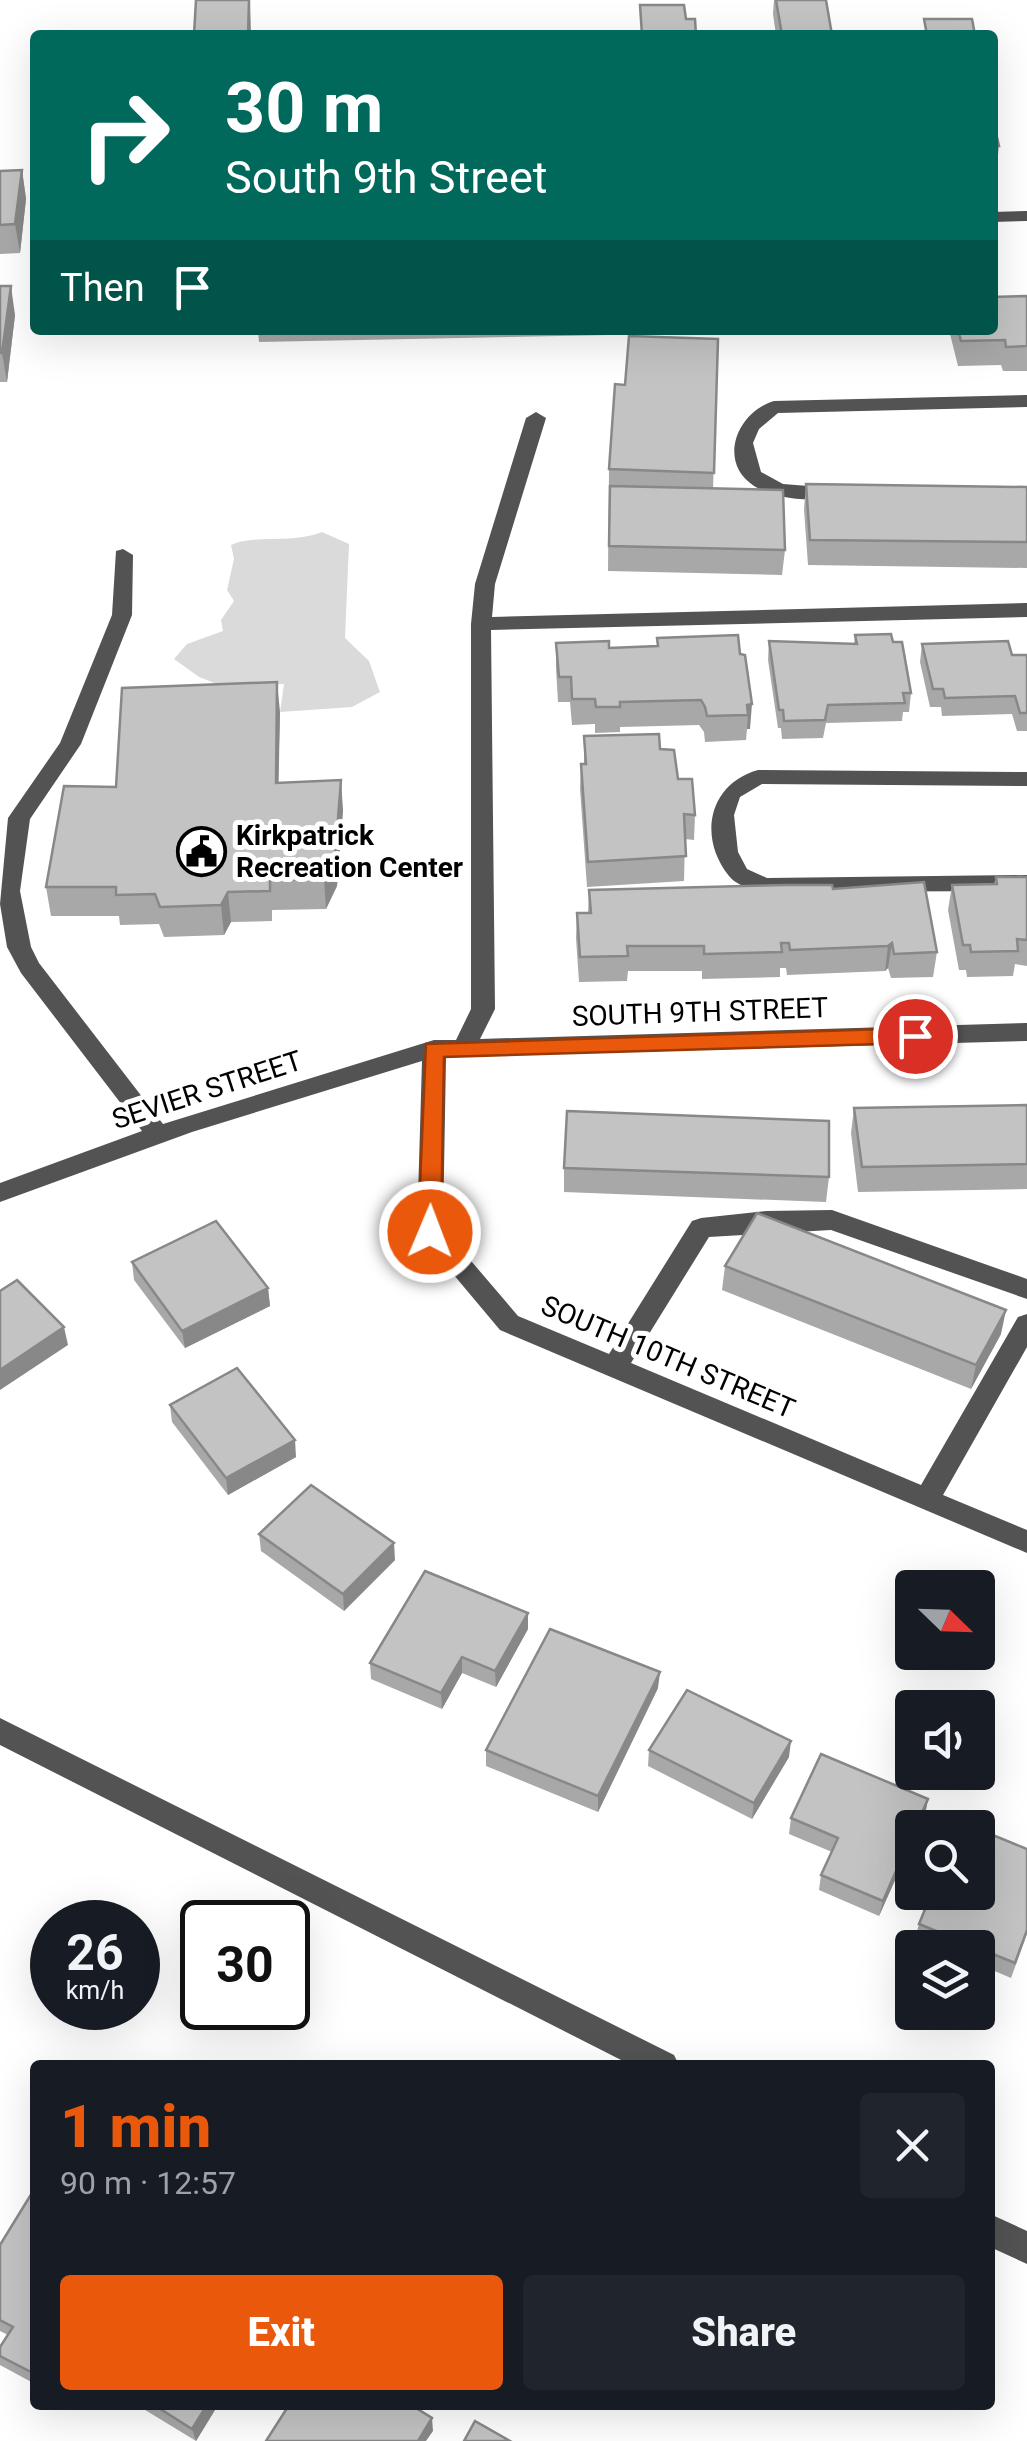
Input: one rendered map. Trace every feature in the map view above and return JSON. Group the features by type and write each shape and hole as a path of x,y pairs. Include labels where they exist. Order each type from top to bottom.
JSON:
{"street":[{"path":"998,217 1027,216"},
{"path":"864,492 807,494 756,481 745,468 742,444 757,417 774,407 1027,400"},
{"path":"464,1048 483,1009 481,624 493,554 536,418"},
{"path":"123,555 122,616 70,744 20,818 10,891 19,947 29,967 158,1135"},
{"path":"481,624 1027,610"},
{"path":"1027,779 758,777 731,793 723,815 727,852 739,874 764,886 1027,883"},
{"name":"SOUTH 9TH STREET","path":"434,1050 1027,1032"},
{"name":"SEVIER STREET","path":"0,1193 158,1135 434,1050"},
{"name":"SOUTH 10TH STREET","path":"434,1050 430,1232 508,1322 1027,1542"},
{"path":"615,1367 702,1228 766,1221 832,1220 1027,1289"},
{"path":"926,1499 1027,1324"},
{"path":"0,1731 653,2060"},
{"path":"995,2232 1027,2248"}],"shaded area":[{"path":"322,532 349,544 345,638 369,661 380,692 352,707 280,712 284,684 222,686 199,677 174,659 187,644 223,631 221,620 234,601 227,590 234,559 231,545"}],"building":[{"path":"196,0 249,0 248,30 194,30"},
{"path":"776,0 826,0 831,30 781,30"},
{"path":"640,5 684,5 686,19 695,19 696,30 642,30"},
{"path":"924,19 972,19 974,30 926,30"},
{"path":"22,170 15,224 0,225 0,171"},
{"path":"0,286 11,286 2,353 0,353"},
{"path":"1027,296 1027,346 1006,347 1005,340 961,341 959,335 998,335 998,297"},
{"path":"629,336 718,339 714,473 609,469 615,384 625,385"},
{"path":"806,484 1027,487 1027,542 810,540"},
{"path":"610,486 783,490 785,550 609,546"},
{"path":"891,634 893,642 902,642 911,693 903,693 905,703 828,705 825,720 784,721 769,641 857,644 855,635"},
{"path":"738,635 752,704 747,705 748,715 707,716 701,700 620,702 620,707 596,707 595,699 572,699 571,677 559,677 556,643 609,641 609,648 658,646 657,638"},
{"path":"1008,641 1012,655 1027,655 1027,713 1020,713 1015,696 945,698 943,689 933,689 922,644"},
{"name":"Kirkpatrick Recreation Center","path":"277,682 276,783 341,780 335,856 324,879 270,880 270,891 228,892 221,905 160,907 155,894 116,895 116,887 46,887 64,786 116,787 122,688"},
{"path":"659,734 660,749 674,750 678,779 692,779 695,815 684,814 686,856 588,862 581,764 586,764 584,736"},
{"path":"996,877 1027,877 1027,940 1017,939 1018,951 971,952 970,945 963,945 952,885 997,884"},
{"path":"924,882 937,952 894,954 892,943 790,950 789,943 781,943 782,952 704,954 704,946 627,946 628,956 580,957 577,913 591,913 589,890 785,885 832,885 833,889"},
{"path":"1027,1105 1027,1164 862,1167 854,1108"},
{"path":"567,1111 829,1121 829,1177 564,1168"},
{"path":"757,1213 1006,1310 976,1365 725,1266"},
{"path":"216,1221 268,1288 182,1331 132,1262"},
{"path":"17,1280 64,1327 0,1370 0,1291"},
{"path":"237,1368 295,1440 226,1478 170,1405"},
{"path":"311,1485 394,1543 343,1594 259,1534"},
{"path":"425,1571 528,1613 495,1671 462,1657 441,1693 370,1663"},
{"path":"550,1629 660,1672 598,1796 486,1750"},
{"path":"687,1690 791,1741 754,1803 649,1750"},
{"path":"821,1754 895,1785 895,1790 907,1790 928,1799 923,1810 895,1810 895,1873 883,1901 821,1875 838,1838 791,1818"},
{"path":"995,1836 1027,1849 1027,1930 1015,1963 995,1955 995,1930 934,1930 919,1924 925,1910 995,1910"},
{"path":"30,2196 30,2371 0,2356 0,2347 13,2327 0,2320 0,2245"},
{"path":"162,2410 204,2410 192,2429"},
{"path":"286,2410 419,2410 432,2418 418,2441 266,2441"},
{"path":"475,2421 510,2441 464,2441"}],"place":[{"name":"Kirkpatrick Recreation Center","path":"201,851"}],"route":[{"path":"430,1232 434,1050 915,1036"}]}
